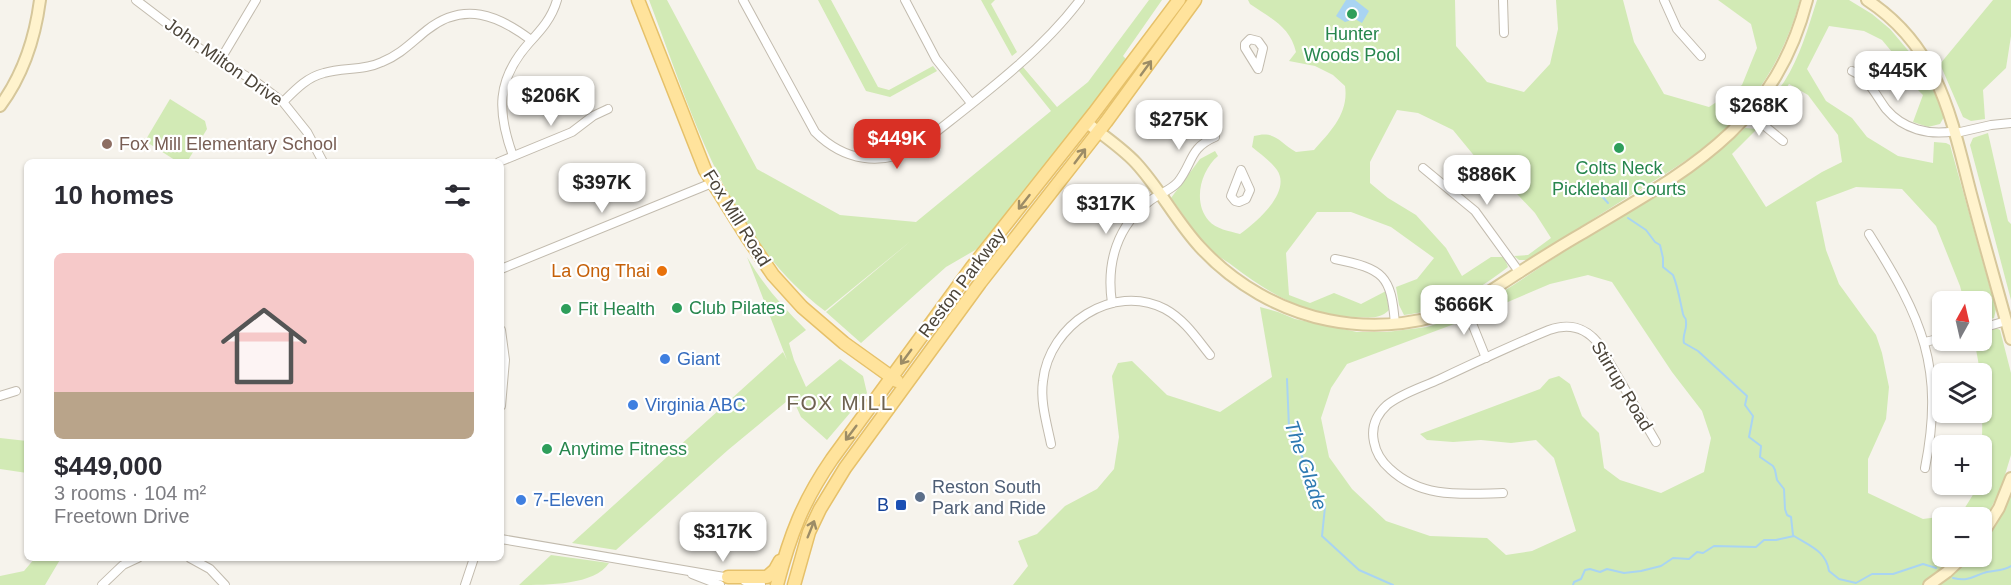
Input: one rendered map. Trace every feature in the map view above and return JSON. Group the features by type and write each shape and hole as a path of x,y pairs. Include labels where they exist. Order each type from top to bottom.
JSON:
{"main road":[{"name":"Fox Mill Road","path":"638,0 712,183 767,266 823,326 905,387"},
{"name":"Reston Parkway","path":"777,585 786,549 800,514 818,479 972,267 1087,123 1179,0"},
{"name":"Reston Parkway","path":"794,585 809,532 831,489 980,283 1098,132 1195,0"},
{"path":"724,581 767,577 775,570 786,549"}],"street":[{"path":"0,106 23,64 33,39 40,0"},
{"name":"John Milton Drive","path":"138,0 219,62 256,82 283,102 307,132 321,159"},
{"path":"219,62 256,0"},
{"path":"513,156 501,117 502,93 514,63 546,24 557,0"},
{"path":"743,0 809,124 824,141 843,153 876,160 899,156 917,147 1038,47 1080,0"},
{"path":"905,0 936,59 971,103"},
{"path":"1503,0 1504,33"},
{"path":"1664,0 1677,29 1701,56"},
{"path":"1087,123 1136,163 1184,229 1200,247 1227,273 1260,296 1314,318 1357,324 1395,324 1436,316 1465,306 1666,182 1721,143 1750,114 1772,84 1789,54 1807,0"},
{"path":"1867,0 1901,28 1921,50 1938,80 1955,132 2011,339"},
{"path":"283,102 300,85 321,73 355,70 382,63 405,49 435,25 453,17 468,14 490,16 513,26 531,40"},
{"path":"1852,70 1869,83 1888,110 1904,123 1923,131 1955,132 2011,123"},
{"path":"504,160 572,132 593,116 608,109"},
{"path":"1750,114 1783,141"},
{"path":"1112,303 1111,265 1118,240 1139,210 1179,180 1197,147 1215,137"},
{"path":"1423,168 1475,211 1520,273"},
{"path":"504,268 712,183"},
{"path":"1869,234 1903,289 1925,342 1930,366 1933,406 1932,428 1925,468"},
{"path":"1335,259 1366,266 1382,276 1393,297 1395,324"},
{"path":"1051,444 1042,392 1049,356 1055,344 1070,326 1088,312 1112,303 1142,302 1164,308 1189,329 1210,355"},
{"path":"1465,306 1486,358"},
{"path":"1992,325 2006,321"},
{"name":"Stirrup Road","path":"1503,493 1451,494 1414,486 1380,458 1374,441 1374,425 1380,412 1395,399 1486,358 1557,327 1572,327 1587,332 1598,343 1656,442"},
{"path":"1925,342 1932,340"},
{"path":"504,352 504,372"},
{"path":"0,396 16,391"},
{"path":"1992,519 2011,478"},
{"path":"504,540 679,569 724,581 761,585"},
{"path":"102,585 123,565 132,561"},
{"path":"195,561 210,569 225,585"},
{"path":"465,585 473,561"},
{"path":"1929,585 1953,567"}],"green space":[{"path":"649,0 667,0 757,169 840,215 916,222 1051,111 1019,71 1023,67 1057,107 1088,82 1149,0 1162,0 1123,56 1126,59 1079,122 977,249 946,267 861,343 826,312 912,240 825,311 791,281 762,247 737,209 716,169 680,85"},
{"path":"818,0 831,0 878,87 889,90 933,66 937,71 890,97 866,91"},
{"path":"981,0 995,0 991,4 1017,52 1012,56"},
{"path":"1248,0 1455,0 1456,46 1487,82 1524,92 1550,64 1558,29 1556,0 1623,0 1634,42 1664,94 1709,107 1742,85 1757,48 1751,24 1718,0 1800,0 1786,41 1765,80 1724,130 1676,167 1527,260 1519,260 1514,256 1528,255 1551,238 1535,213 1502,178 1476,158 1453,130 1418,113 1397,110 1370,162 1370,183 1388,198 1416,215 1446,248 1462,276 1491,257 1504,257 1508,267 1484,284 1446,304 1419,313 1404,315 1399,305 1396,287 1417,279 1434,258 1391,227 1351,212 1317,212 1286,253 1289,295 1310,303 1334,293 1361,304 1386,291 1389,310 1377,317 1368,317 1321,313 1290,302 1260,285 1210,249 1171,198 1200,159 1215,151 1218,156 1203,178 1201,205 1212,224 1240,234 1263,215 1280,188 1277,170 1252,147 1254,136 1272,136 1296,152 1314,150 1332,129 1341,113 1346,96 1345,86 1333,75 1315,66 1289,61 1296,52 1289,36 1284,29 1250,4"},
{"path":"1817,0 1849,0 1872,14 1890,29 1917,61 1935,94 1944,117 1940,124 1928,127 1913,122 1923,95 1910,82 1882,40 1864,31 1829,26 1807,69 1826,101 1852,118 1867,137 1898,156 1933,163 1934,142 1950,145 1991,291 1961,291 1936,226 1902,189 1856,187 1816,202 1826,250 1839,284 1876,335 1889,387 1886,419 1868,459 1868,493 1923,519 1932,518 1932,567 1945,567 1923,585 1013,585 1028,566 1018,541 1037,534 1065,506 1097,489 1114,469 1119,437 1112,376 1118,363 1132,361 1167,395 1220,412 1272,377 1260,307 1295,319 1357,332 1387,332 1427,327 1457,317 1465,320 1347,364 1331,388 1321,418 1329,457 1352,489 1386,521 1430,536 1487,538 1506,555 1532,551 1576,531 1554,458 1536,440 1511,443 1481,440 1453,442 1427,440 1420,434 1540,389 1549,379 1559,376 1570,384 1582,416 1599,433 1604,468 1620,480 1661,493 1704,472 1711,438 1702,411 1672,372 1612,282 1588,275 1550,284 1475,316 1473,311 1685,176 1745,128 1757,129 1732,154 1766,207 1842,162 1838,135 1808,95 1789,84 1767,118 1769,104 1790,72 1807,32"},
{"path":"1993,0 2011,0 2011,36 2006,68 1983,90 1985,119 1971,121 1963,117 1940,64"},
{"path":"170,99 205,121 207,129 189,159 173,159 145,141"},
{"path":"1988,133 2008,221 2011,224 2011,300 1970,145 1973,138"},
{"path":"747,257 774,295 806,330 789,343 806,387 840,359 863,376 867,393 827,440 801,417 792,397 728,450 616,550 572,543 783,352 787,360"},
{"path":"1992,295 1996,309 1992,319"},
{"path":"1996,328 2000,330 2011,373 2011,455 2001,488 1992,507 1965,507 1973,495 1992,495 1992,435 1982,435 1982,423 1992,423 1992,363 1978,363 1976,351 1992,351 1992,329"},
{"path":"0,438 24,441 24,473 0,469"},
{"path":"2011,478 2011,585 1933,585 1953,567 1992,567 1992,515"},
{"path":"551,555 609,563 593,576 582,580 557,584 519,585"},
{"path":"32,561 59,561 45,585 0,585 0,576 24,571"}],"water":[{"name":"Hunter Woods Pool","path":"1346,0 1355,0 1369,11 1362,23 1355,19 1345,22 1336,16"}],"waterway":[{"path":"1591,190 1600,194 1608,203"},
{"path":"1628,218 1646,230 1660,245 1663,267 1673,275 1686,319 1684,343 1698,351 1747,396 1745,405 1753,416 1749,437 1761,446 1760,457 1773,466 1777,480 1784,489 1785,509 1787,515 1791,517 1793,535"},
{"name":"The Glade","path":"1287,379 1289,428 1325,507 1322,536 1359,570 1393,585"},
{"name":"The Glade","path":"1573,585 1581,579 1585,570 1600,572 1607,569 1624,573 1641,571 1661,566 1673,558 1689,559 1697,552 1703,553 1714,546 1756,547 1764,540 1794,536 1821,554 1825,558 1829,571 1839,579 1856,583 1872,574 1893,574 1923,564 1936,568"},
{"name":"The Glade","path":"1953,578 1967,579 2011,566"}],"place":[{"name":"Hunter Woods Pool","path":"1352,14"},
{"name":"Fox Mill Elementary School","path":"107,144"},
{"name":"Colts Neck Pickleball Courts","path":"1619,148"},
{"name":"La Ong Thai","path":"662,271"},
{"name":"Club Pilates","path":"677,308"},
{"name":"Fit Health","path":"566,309"},
{"name":"Giant","path":"665,359"},
{"name":"Virginia ABC","path":"633,405"},
{"name":"Anytime Fitness","path":"547,449"},
{"name":"Reston South Park and Ride","path":"920,497"},
{"name":"7-Eleven","path":"521,500"},
{"name":"B","path":"901,505"}],"district":[{"name":"FOX MILL","path":"840,403"}]}
